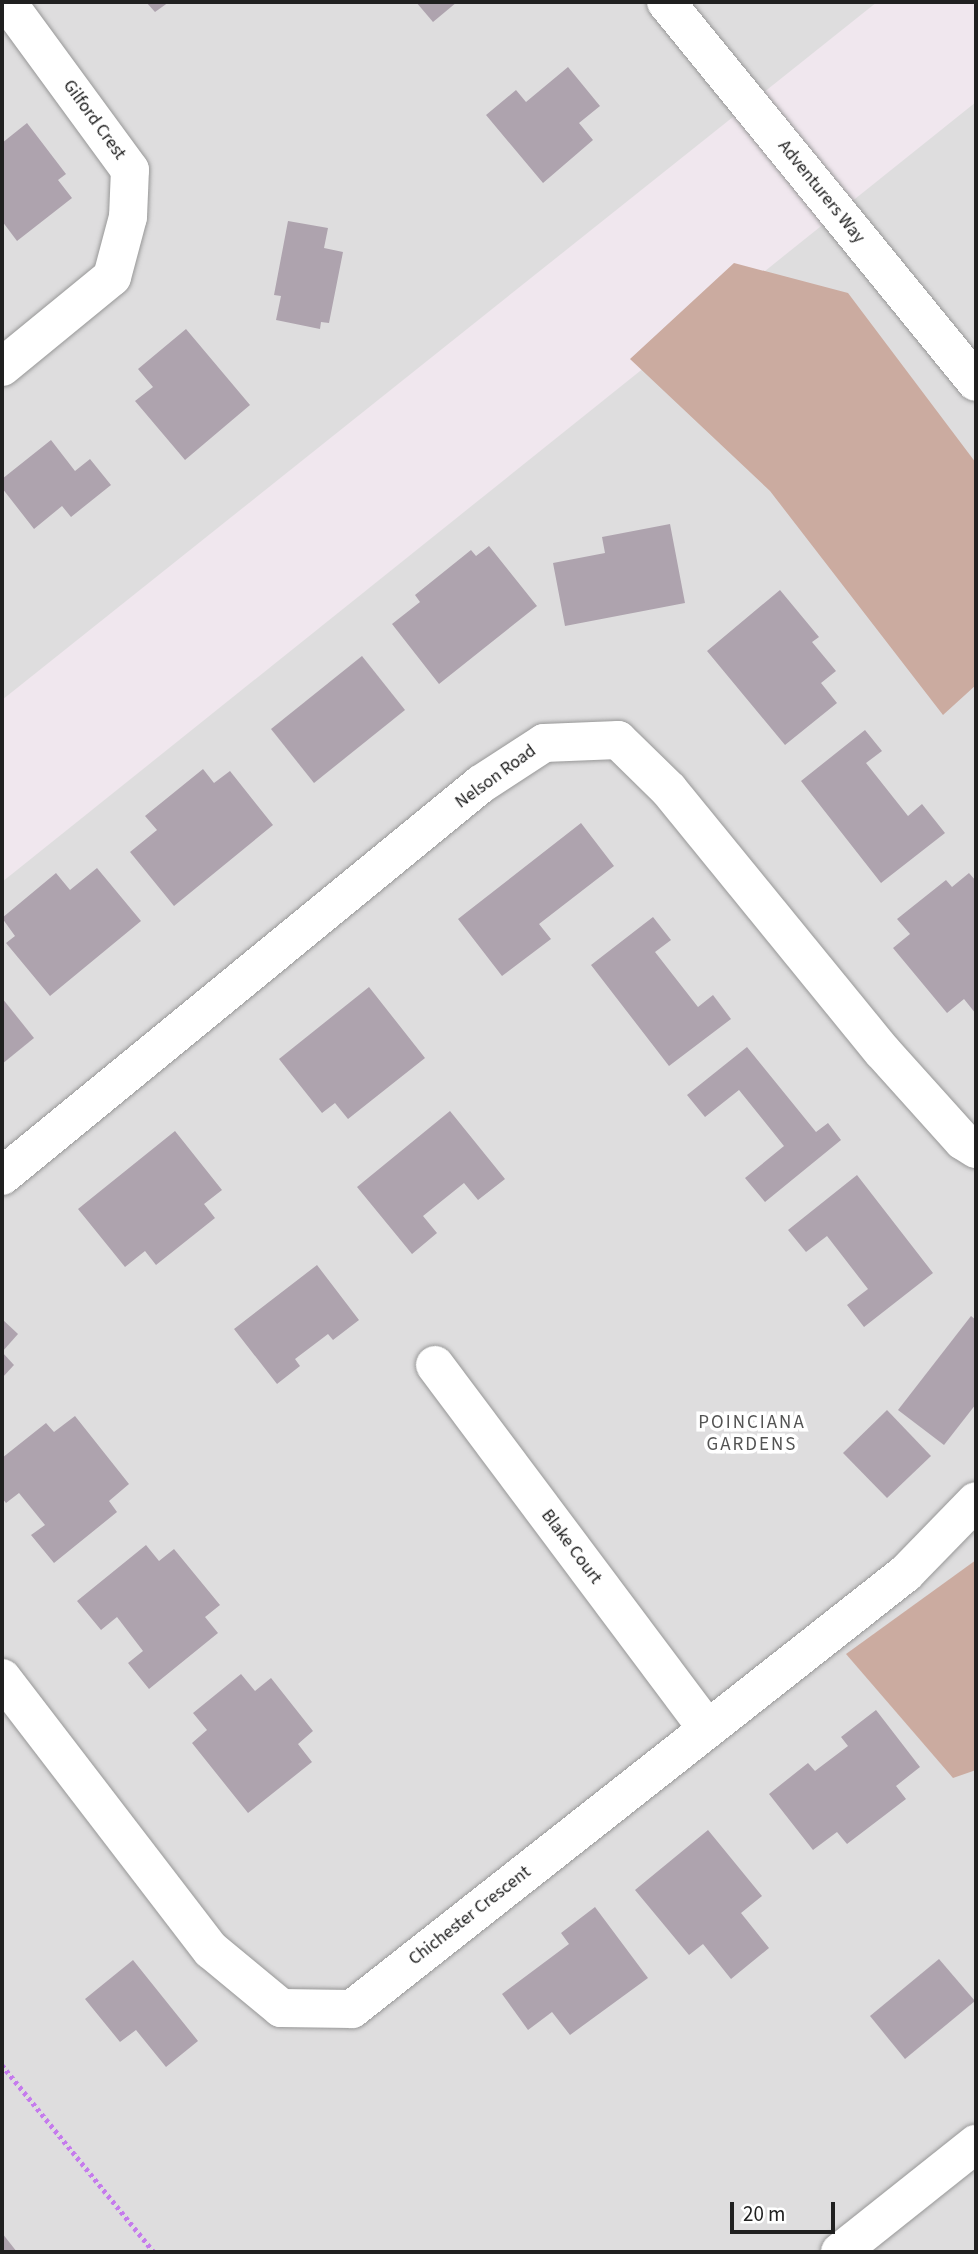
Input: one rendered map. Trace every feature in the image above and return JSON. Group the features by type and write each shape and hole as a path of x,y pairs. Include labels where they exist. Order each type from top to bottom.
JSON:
{"street":[{"name":"Gilford Crest","path":"2,367 112,277 128,217 130,170 7,2"},
{"name":"Adventurers Way","path":"666,2 976,382"},
{"name":"Nelson Road","path":"2,1176 481,784 544,743 618,740 669,790 882,1051 963,1141 976,1149"},
{"name":"Blake Court","path":"435,1365 707,1729"},
{"name":"Chichester Crescent","path":"2,1678 211,1950 281,2008 352,2009 906,1573 976,1501"},
{"path":"840,2252 976,2144"}],"path":[{"path":"2,2065 154,2252"}],"shaded area":[{"path":"2,2 877,2 2,700"},
{"path":"976,102 976,2252 2,2252 2,882"},
{"path":"734,263 848,293 976,463 976,685 943,715 770,491 630,359"},
{"path":"976,1560 976,1770 953,1778 846,1654"}],"building":[{"path":"146,2 169,2 155,12"},
{"path":"416,2 457,2 433,22"},
{"path":"568,67 600,106 579,123 593,140 543,183 486,115 516,90 526,102"},
{"path":"27,123 66,174 58,180 72,198 17,241 2,221 2,143"},
{"path":"288,221 328,228 324,248 343,252 329,323 321,322 320,329 276,320 281,296 274,295"},
{"path":"186,329 250,405 185,460 135,401 153,387 138,369"},
{"path":"51,440 75,471 90,459 111,485 71,517 62,506 34,529 2,488 2,479"},
{"path":"670,524 685,603 565,626 553,563 605,553 602,537"},
{"path":"489,546 537,606 439,684 392,624 420,602 415,595 471,550 476,556"},
{"path":"780,590 819,637 812,642 836,671 821,683 837,703 785,745 707,651"},
{"path":"362,656 405,710 314,783 271,729"},
{"path":"865,730 882,751 866,763 908,816 922,804 945,833 881,883 801,781"},
{"path":"203,769 214,783 230,771 273,825 174,906 130,852 157,830 145,816"},
{"path":"581,823 614,866 539,924 551,939 502,976 458,919"},
{"path":"97,868 141,921 50,996 6,943 15,936 2,918 56,873 70,890"},
{"path":"969,873 976,881 976,1014 964,999 947,1013 893,948 910,934 897,919 946,880 952,887"},
{"path":"653,917 671,940 655,952 698,1007 713,995 731,1019 669,1066 591,965"},
{"path":"369,987 425,1058 348,1119 335,1103 322,1113 279,1059"},
{"path":"2,998 34,1038 2,1064"},
{"path":"747,1047 816,1132 828,1123 841,1140 765,1202 745,1178 784,1146 739,1090 705,1117 687,1095"},
{"path":"450,1111 505,1179 478,1200 464,1183 423,1216 437,1233 412,1254 357,1187"},
{"path":"175,1131 222,1190 204,1204 215,1218 156,1265 145,1251 125,1267 78,1209"},
{"path":"857,1175 933,1273 864,1327 847,1305 868,1289 827,1236 806,1252 788,1230"},
{"path":"317,1265 359,1320 333,1340 328,1334 295,1359 300,1366 277,1384 234,1329"},
{"path":"971,1316 976,1320 976,1404 944,1445 898,1410"},
{"path":"2,1319 18,1334 2,1352"},
{"path":"2,1352 14,1365 2,1378"},
{"path":"887,1410 931,1456 887,1498 843,1453"},
{"path":"75,1416 129,1484 109,1501 117,1512 54,1563 31,1535 45,1525 19,1493 6,1503 2,1498 2,1458 46,1423 54,1432"},
{"path":"146,1545 159,1561 174,1549 220,1605 205,1617 218,1633 149,1689 128,1663 143,1651 117,1617 101,1630 77,1601"},
{"path":"241,1674 255,1691 271,1678 313,1731 298,1744 312,1762 248,1813 192,1743 207,1730 193,1713"},
{"path":"876,1710 920,1767 896,1786 906,1799 847,1844 837,1832 813,1850 769,1794 808,1763 815,1771 848,1746 841,1737"},
{"path":"708,1830 762,1896 741,1913 769,1948 731,1979 703,1944 689,1955 635,1890"},
{"path":"595,1907 648,1978 570,2035 552,2012 528,2030 502,1994 569,1944 561,1933"},
{"path":"939,1959 975,2001 905,2059 870,2016"},
{"path":"133,1960 198,2041 166,2067 136,2030 120,2042 85,1999"},
{"path":"2,2233 17,2252 2,2252"}],"district":[{"name":"POINCIANA GARDENS","path":"752,1434"}]}
